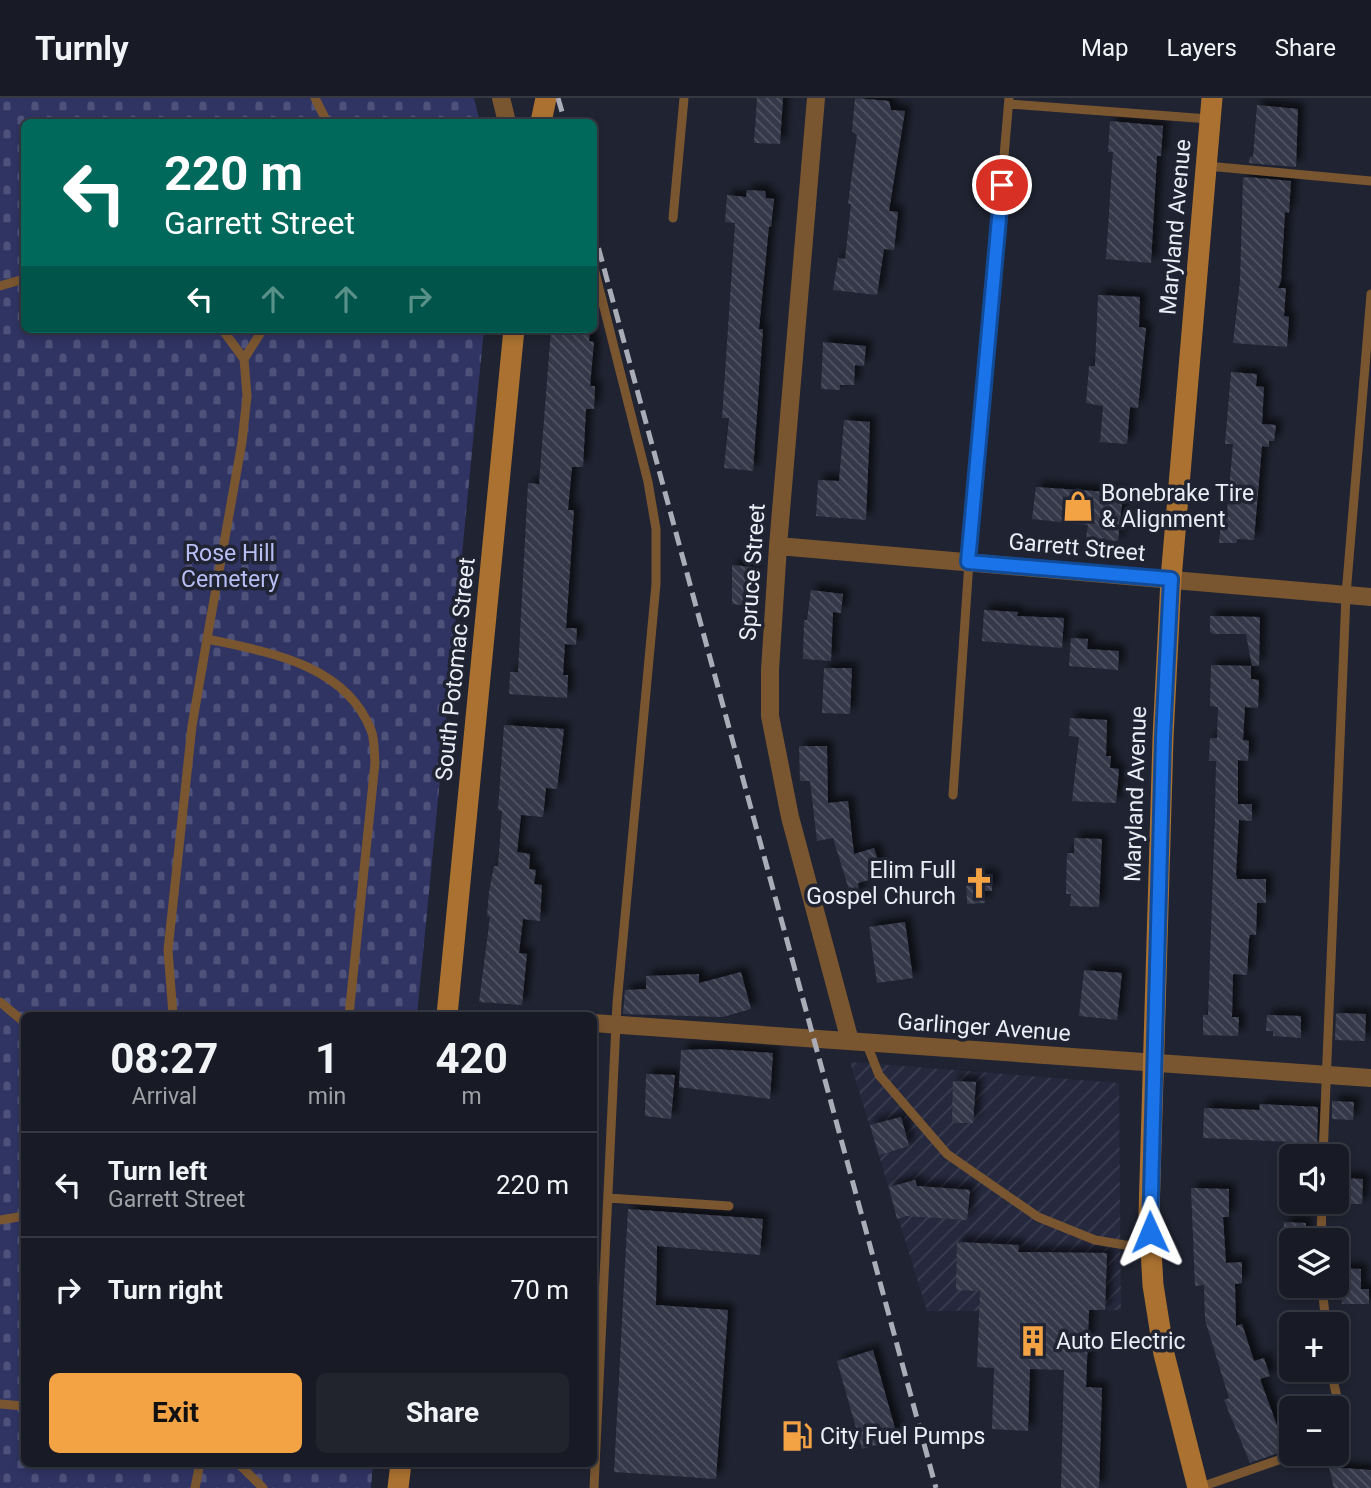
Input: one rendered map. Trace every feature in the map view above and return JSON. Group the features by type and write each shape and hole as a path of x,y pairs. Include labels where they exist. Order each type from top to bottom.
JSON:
{"street":[{"path":"501,98 506,119"},
{"path":"542,119 546,98"},
{"name":"Spruce Street","path":"816,98 778,546 769,670 771,716 790,817 858,1042"},
{"name":"Maryland Avenue","path":"1198,1488 1167,1370 1153,1285 1151,1250 1153,1064 1171,579 1212,98"},
{"name":"South Potomac Street","path":"447,1012 514,333"},
{"name":"Garrett Street","path":"778,546 1371,597"},
{"name":"Garlinger Avenue","path":"597,1023 1371,1078"},
{"path":"398,1488 401,1467"}],"lane":[{"path":"315,98 326,119"},
{"path":"673,218 684,98"},
{"path":"953,795 968,562 1009,101 1211,120"},
{"path":"1206,166 1371,181"},
{"path":"0,286 21,280"},
{"path":"597,280 648,482 656,529 656,583 616,1025 597,1426"},
{"path":"1323,1144 1346,595 1371,294"},
{"path":"173,1012 168,950 192,726 242,442 247,396 244,359 225,333"},
{"path":"244,359 260,333"},
{"path":"207,639 299,662 330,680 356,703 372,732 375,763 349,1012"},
{"path":"0,1002 21,1020"},
{"path":"858,1042 880,1075 947,1154 1038,1217 1095,1240 1151,1250"},
{"path":"608,1198 729,1206"},
{"path":"0,1220 21,1216"},
{"path":"0,1404 21,1406"},
{"path":"1198,1488 1279,1460"},
{"path":"195,1488 199,1467"},
{"path":"242,1467 263,1488"},
{"path":"594,1488 595,1467"}],"shaded area":[{"path":"850,1062 1119,1083 1121,1310 927,1311"}],"green space":[{"name":"Rose Hill Cemetery","path":"0,98 474,98 479,119 21,119 21,333 484,333 417,1012 21,1012 21,1467 373,1467 371,1488 0,1488"}],"building":[{"path":"757,98 783,98 780,144 754,143"},
{"path":"855,98 889,101 891,110 905,111 889,211 898,212 894,250 884,249 877,295 833,290 838,258 845,259 851,204 848,204 857,135 852,131"},
{"path":"1257,105 1298,109 1296,167 1249,163 1250,156 1253,157"},
{"path":"1110,121 1163,126 1161,156 1157,156 1151,263 1106,259 1113,152 1108,152"},
{"path":"1243,178 1291,181 1289,213 1285,212 1281,281 1278,288 1286,288 1284,316 1289,317 1287,347 1233,343 1240,281"},
{"path":"747,190 765,191 766,198 774,199 759,329 763,329 753,471 724,468 729,418 722,418 735,223 725,222 727,195 746,197"},
{"path":"1098,295 1140,297 1139,327 1146,328 1138,408 1130,407 1127,444 1100,442 1103,406 1086,403 1089,366 1095,366"},
{"path":"551,333 590,333 589,341 594,342 590,386 595,386 594,409 586,409 583,467 572,467 568,510 574,510 566,628 577,628 576,645 565,644 563,675 568,675 567,698 509,694 510,672 518,672 528,483 539,484"},
{"path":"823,342 866,346 864,366 855,365 854,385 840,385 840,390 821,389"},
{"path":"1231,372 1257,374 1256,386 1264,387 1262,424 1276,425 1274,441 1269,441 1269,447 1262,446 1254,540 1237,539 1237,543 1219,543 1221,521 1226,523 1233,444 1225,444"},
{"path":"844,420 870,422 866,520 816,516 818,480 839,481"},
{"name":"Bonebrake Tire & Alignment","path":"1036,487 1123,493 1118,541 1086,538 1088,525 1032,519"},
{"path":"732,565 753,567 749,606 732,604"},
{"path":"811,590 843,594 841,613 833,612 831,661 803,659 804,620 807,620"},
{"path":"984,610 1018,612 1017,616 1064,618 1062,648 982,641"},
{"path":"1210,616 1260,617 1259,666 1252,666 1246,634 1210,632"},
{"path":"1071,638 1088,639 1087,649 1119,651 1118,670 1069,666"},
{"path":"1211,665 1251,666 1251,679 1259,680 1258,708 1245,707 1243,740 1249,741 1248,761 1238,760 1238,804 1252,804 1252,821 1239,820 1236,874 1237,879 1266,879 1266,903 1257,903 1256,935 1250,935 1249,939 1247,975 1233,974 1232,1017 1239,1017 1238,1036 1203,1035 1203,1015 1208,1015 1215,816 1216,761 1209,761 1210,738 1217,738 1218,707 1210,706"},
{"path":"824,668 852,668 850,714 822,713"},
{"path":"1070,718 1107,720 1106,756 1111,756 1110,768 1119,769 1116,803 1072,801 1079,737 1069,736"},
{"path":"504,725 564,729 557,789 546,788 543,817 521,815 517,852 530,854 529,869 536,870 534,884 542,885 540,921 523,919 519,953 527,954 522,1005 479,1002 490,917 487,916 489,892 494,866 498,866 502,811 498,810"},
{"path":"799,746 827,746 828,803 848,801 854,854 874,848 883,876 858,883 859,895 851,896 833,838 817,841 810,781 800,781"},
{"path":"1074,838 1102,839 1099,907 1070,906 1071,894 1066,894 1067,853 1074,853"},
{"name":"Elim Full Gospel Church","path":"992,875 992,891 985,891 985,903 967,904 966,876"},
{"path":"905,922 913,978 877,983 869,927"},
{"path":"1084,970 1122,973 1117,1020 1079,1016"},
{"path":"741,972 751,1009 723,1017 623,1014 625,990 646,989 646,976 699,974 699,983"},
{"path":"1336,1014 1366,1014 1365,1041 1335,1040"},
{"path":"1267,1015 1301,1016 1301,1038 1273,1036 1273,1031 1266,1031"},
{"path":"715,1049 773,1053 770,1099 679,1087 681,1050"},
{"path":"646,1074 675,1075 671,1119 645,1116"},
{"path":"953,1081 976,1082 973,1123 952,1123"},
{"path":"1332,1101 1354,1102 1353,1120 1332,1119"},
{"path":"1260,1104 1318,1107 1317,1143 1203,1138 1204,1108 1259,1110"},
{"path":"901,1117 909,1146 879,1155 870,1125"},
{"path":"1349,1178 1363,1179 1362,1204 1349,1204"},
{"path":"915,1180 917,1186 970,1190 967,1220 907,1216 897,1219 889,1187"},
{"path":"1191,1188 1229,1189 1229,1217 1223,1217 1226,1263 1242,1262 1242,1283 1235,1284 1236,1326 1242,1324 1254,1361 1264,1358 1270,1376 1260,1379 1279,1431 1279,1453 1250,1463 1224,1400 1229,1398 1205,1320 1204,1285 1195,1286"},
{"path":"628,1209 763,1219 760,1255 657,1246 656,1305 728,1310 716,1479 614,1472"},
{"path":"1284,1222 1306,1223 1306,1228 1284,1228"},
{"path":"957,1242 1019,1245 1018,1252 1107,1253 1105,1310 1089,1310 1086,1387 1102,1388 1099,1488 1061,1488 1064,1370 1030,1369 1028,1431 992,1429 994,1368 977,1367 980,1291 956,1290"},
{"path":"1349,1268 1361,1269 1361,1289 1369,1289 1369,1304 1342,1304 1342,1298 1349,1298"},
{"path":"873,1350 898,1439 862,1449 837,1361"},
{"path":"1329,1467 1371,1470 1371,1488 1334,1488"}],"railway":[{"path":"558,98 564,119"},
{"path":"597,243 936,1488"}],"place":[{"name":"Bonebrake Tire & Alignment","path":"1078,506"},
{"name":"Elim Full Gospel Church","path":"979,883"},
{"name":"Auto Electric","path":"1033,1341"},
{"name":"City Fuel Pumps","path":"797,1436"}],"route":[{"path":"1002,185 968,562 1171,579 1163,738 1150,1232"}]}
